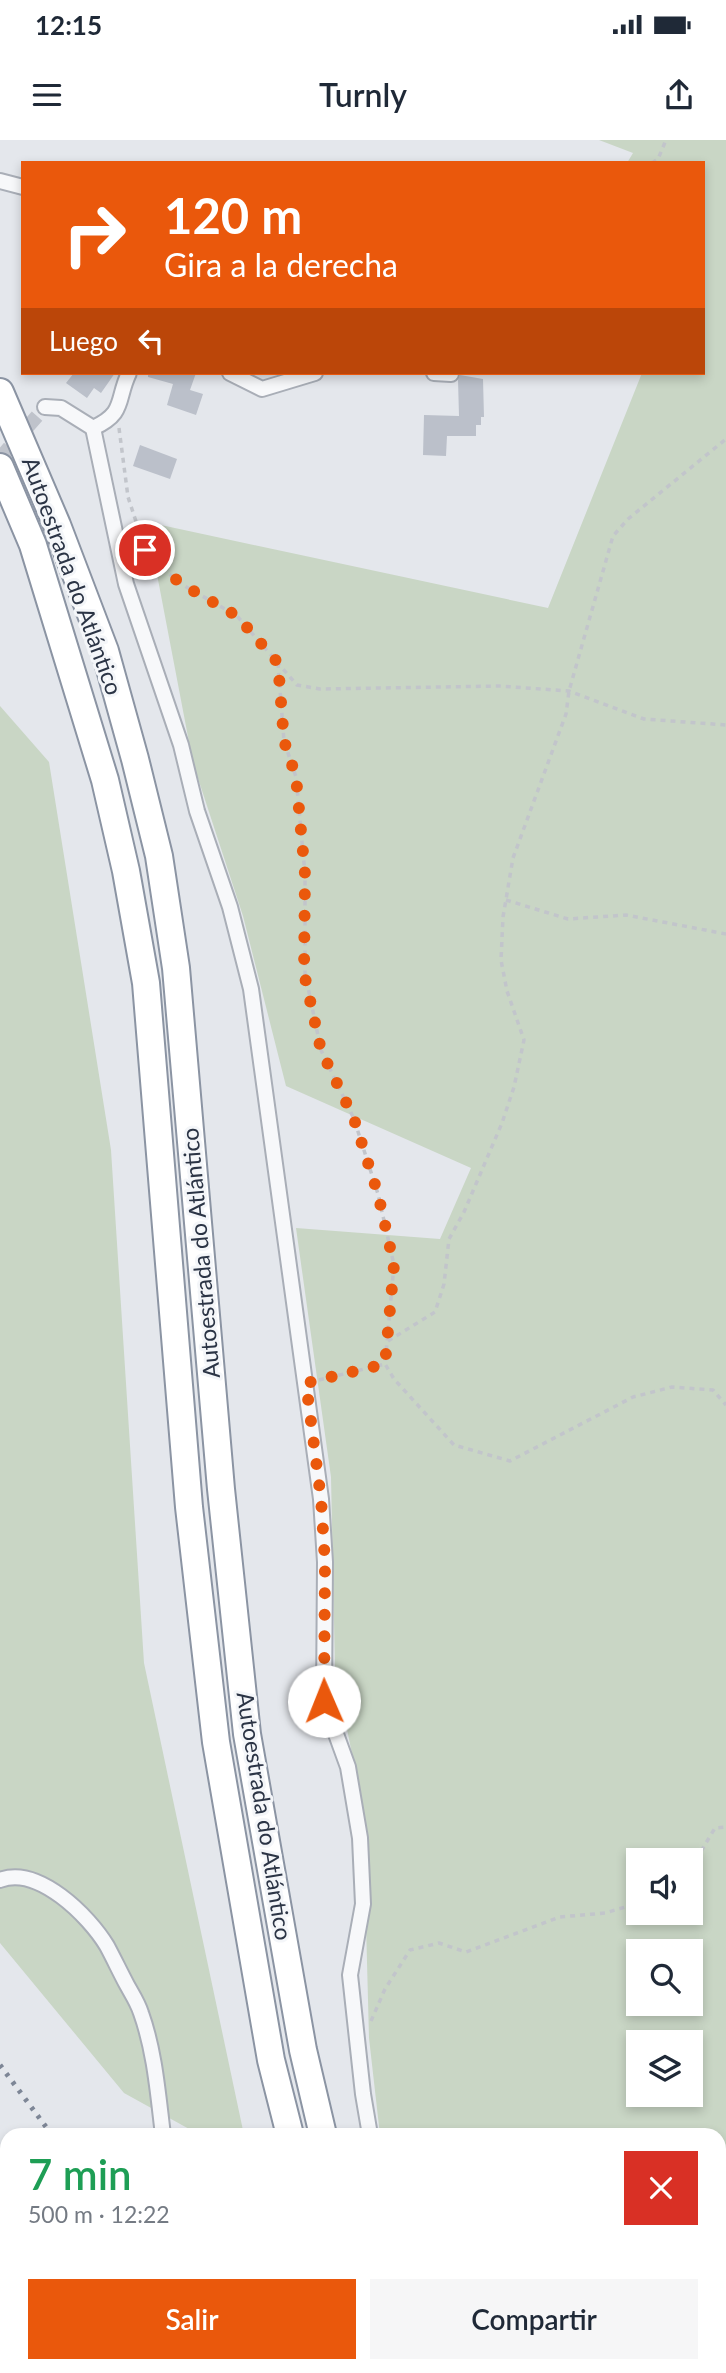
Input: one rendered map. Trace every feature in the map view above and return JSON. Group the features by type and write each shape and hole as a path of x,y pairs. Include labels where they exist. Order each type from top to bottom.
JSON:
{"highway":[{"name":"Autoestrada do Atlántico","path":"0,392 57,525 105,651 159,856 176,968 221,1489 247,1734 303,2050 321,2128"},
{"name":"Autoestrada do Atlántico","path":"0,467 33,545 101,767 126,871 145,983 189,1507 216,1742 271,2060 288,2128"}],"street":[{"path":"0,181 21,186"},
{"path":"93,428 117,412 127,375"},
{"path":"234,375 262,389 309,375"},
{"path":"45,407 61,408 93,428 126,584 181,746 197,811 230,907 251,989 321,1499 324,1549 324,1701 348,1767 360,1838 363,1904 350,1975 369,2128"},
{"path":"1,1879 34,1881 56,1891 106,1944 141,2012 158,2087 162,2128"}],"path":[{"path":"656,161 659,159 666,140"},
{"path":"117,412 128,497 145,550 154,562 183,585 237,616 297,685 320,689 499,687 569,691 643,719 726,725"},
{"path":"388,1341 435,1312 443,1284 449,1239 464,1212 502,1123 514,1087 524,1040 507,991 501,960 513,858 566,714 569,691 613,536 628,519 726,439"},
{"path":"278,663 284,741 296,777 305,874 304,973 321,1050 354,1119 378,1194 394,1265 385,1364 394,1379 454,1445 510,1461 632,1398 672,1387 713,1390 726,1405"},
{"path":"506,900 568,919 626,915 726,934"},
{"path":"306,1383 385,1364"},
{"path":"703,1848 715,1828 726,1827"},
{"path":"359,2038 370,2024 385,1989 410,1950 439,1943 466,1952 560,1917 605,1913 626,1907"}],"green space":[{"path":"599,140 726,140 726,2128 379,2128 369,2038 363,1809 335,1669 331,1477 296,1228 440,1239 471,1168 286,1086 243,916 193,763 147,522 548,608 641,375 705,375 705,161 628,161 633,153"},
{"path":"0,706 49,762 111,1150 144,1663 243,2128 187,2128 124,2093 0,1943"}],"building":[{"path":"72,375 114,375 101,393 94,388 87,398 66,383"},
{"path":"195,375 190,390 203,394 196,415 167,405 173,384 148,377"},
{"path":"460,375 483,379 484,417 481,417 481,425 476,425 476,436 447,436 446,456 423,455 424,415 459,416"},
{"path":"140,445 177,459 170,479 133,466"}],"tunnel":[{"path":"0,458 45,407"}],"railway":[{"path":"0,2065 47,2128"}],"route":[{"path":"145,550 154,562 183,585 237,616 278,663 284,741 296,777 305,874 304,973 321,1050 354,1119 378,1194 394,1265 385,1364 306,1383 321,1499 325,1562 324,1701"}]}
